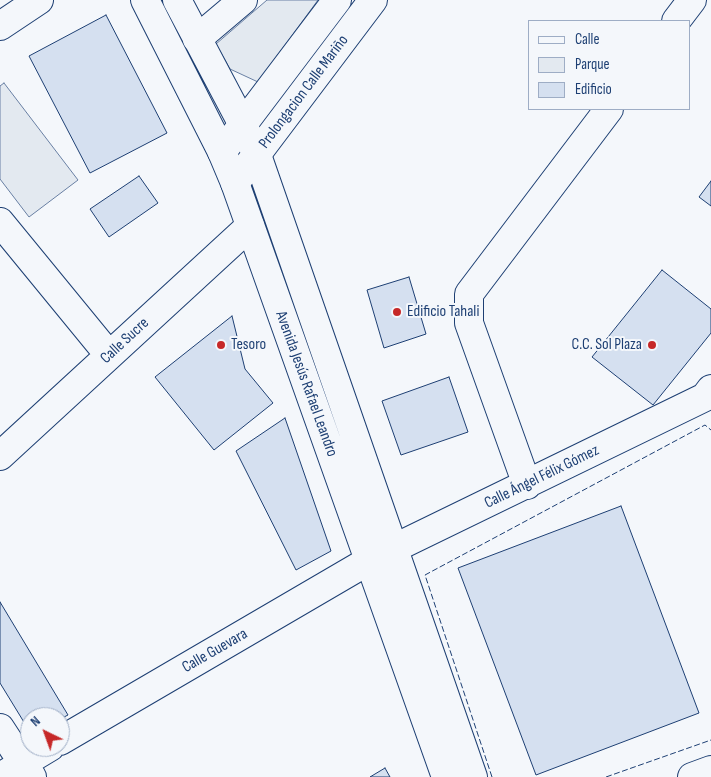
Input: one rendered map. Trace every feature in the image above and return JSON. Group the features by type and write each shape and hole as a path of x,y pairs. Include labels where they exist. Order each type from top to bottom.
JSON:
{"street":[{"path":"0,26 39,0"},
{"name":"Avenida Jesús Rafael Leandro","path":"144,0 222,152 382,555 473,777"},
{"name":"Avenida Jesús Rafael Leandro","path":"177,0 244,124 257,155 382,555 446,777"},
{"path":"197,39 243,0"},
{"name":"Prolongacion Calle Mariño","path":"222,152 337,0"},
{"name":"Prolongacion Calle Mariño","path":"235,183 373,0"},
{"path":"677,20 692,0"},
{"path":"527,485 469,323 468,294 608,110"},
{"path":"0,222 109,355"},
{"name":"Calle Sucre","path":"0,456 250,226"},
{"name":"Calle Ángel Félix Gómez","path":"382,555 709,396"},
{"name":"Calle Guevara","path":"70,735 382,555"},
{"path":"0,728 27,770"},
{"path":"0,777 27,770 40,757"},
{"path":"692,777 711,770"}],"green space":[{"path":"267,0 318,0 258,82 230,69 216,44"},
{"path":"4,83 78,180 29,217 0,179 0,86"}],"building":[{"path":"106,15 167,133 90,173 29,56"},
{"path":"139,176 158,203 109,237 90,209"},
{"path":"711,181 711,206 699,197"},
{"name":"C.C. Sol Plaza","path":"662,270 711,309 711,333 653,405 592,357"},
{"name":"Edificio Tahali","path":"409,277 426,334 384,348 367,290"},
{"path":"232,316 245,369 273,403 214,450 155,377"},
{"path":"449,377 468,432 401,455 382,401"},
{"path":"285,418 331,551 296,570 236,451"},
{"path":"621,506 699,713 536,775 458,568"},
{"path":"0,602 63,707 20,707 20,716 0,683"},
{"path":"385,768 390,777 370,777"}],"fence":[{"path":"492,777 425,575 705,425 711,430"},
{"path":"606,777 711,740"}],"place":[{"name":"Edificio Tahali","path":"397,312"},
{"name":"Tesoro","path":"221,345"},
{"name":"C.C. Sol Plaza","path":"652,345"}]}
